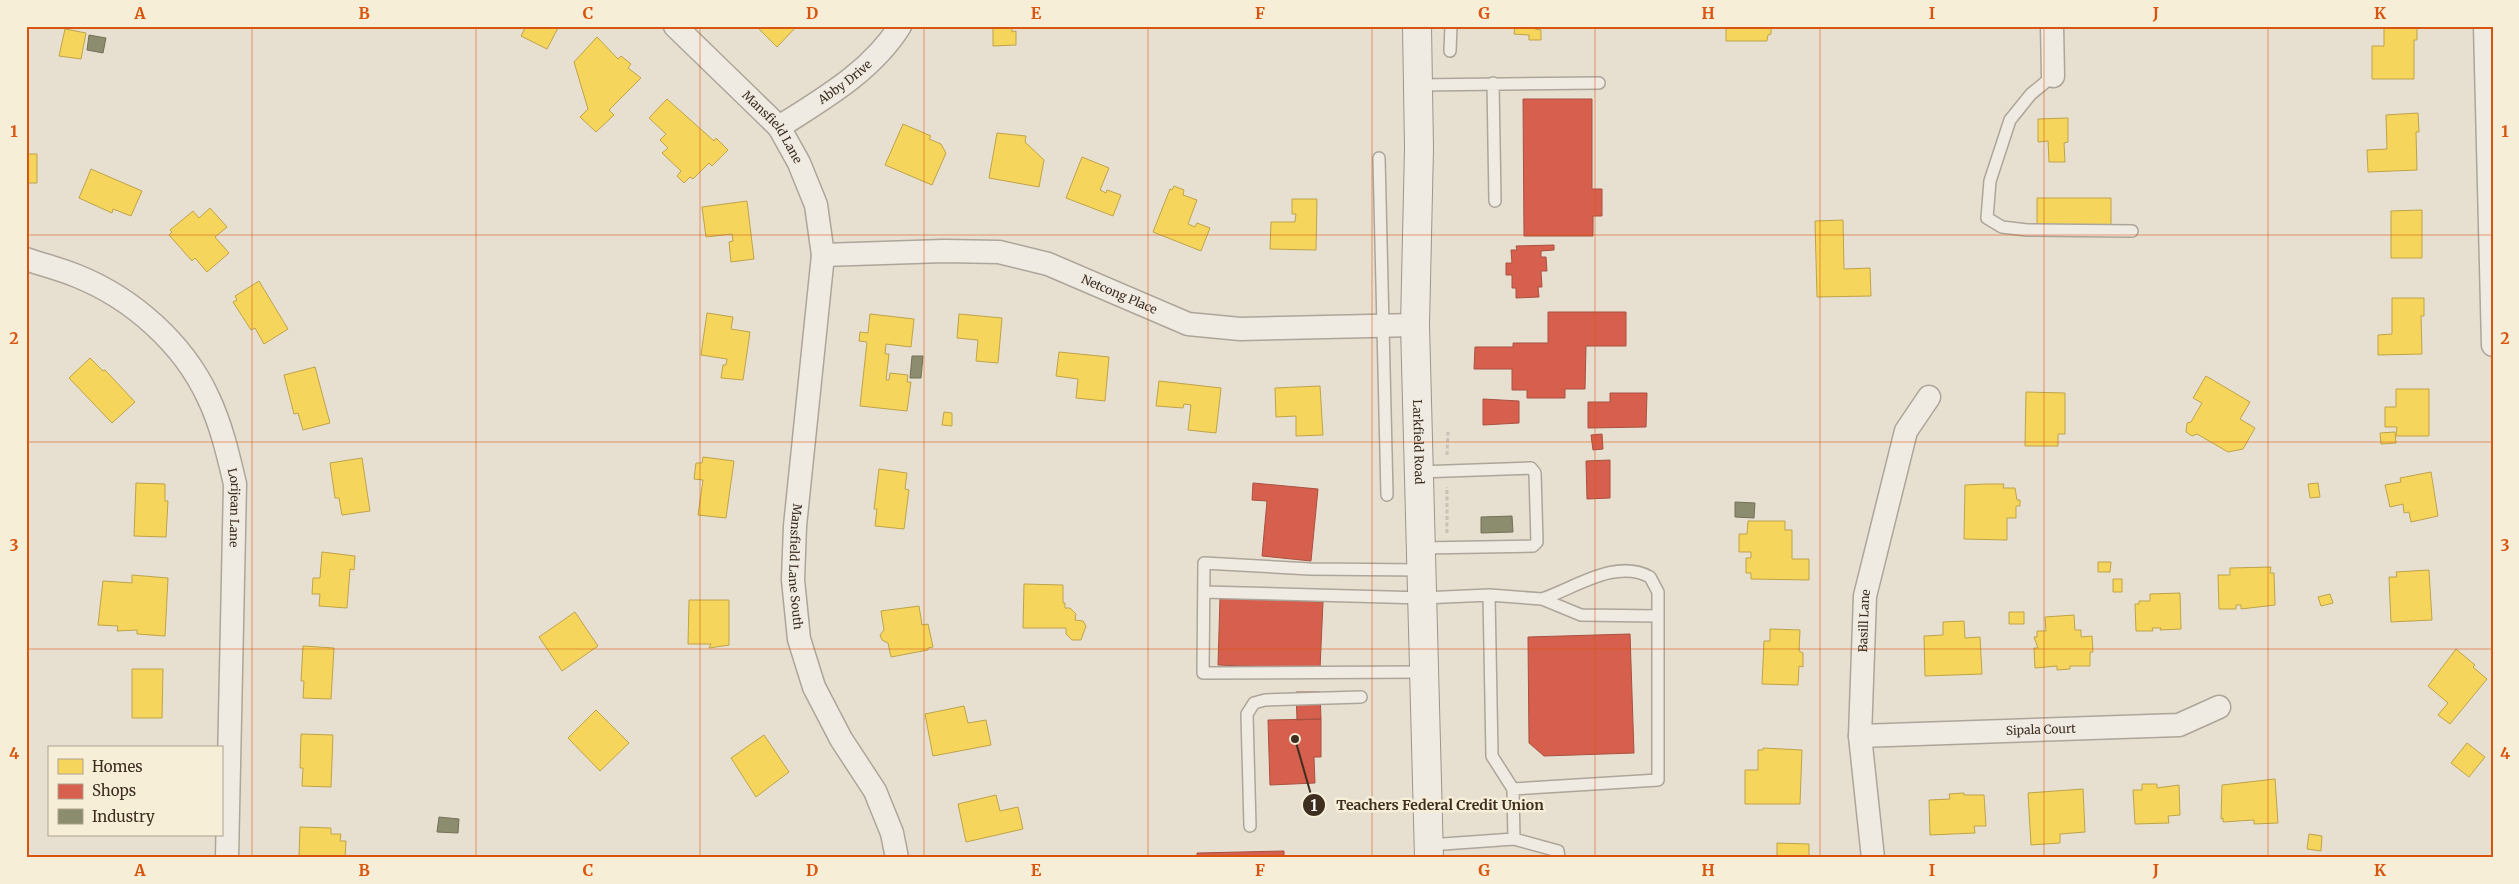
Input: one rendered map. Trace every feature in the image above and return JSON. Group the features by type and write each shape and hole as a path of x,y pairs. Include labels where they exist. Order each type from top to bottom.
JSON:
{"main road":[{"name":"Larkfield Road","path":"1417,26 1419,148 1415,325 1420,472 1430,555 1423,598 1429,851"}],"street":[{"name":"Mansfield Lane","path":"675,26 779,127 799,163 816,205 823,255"},
{"name":"Abby Drive","path":"779,127 846,84 890,43 900,26"},
{"path":"2052,26 2053,76"},
{"path":"2485,26 2493,345"},
{"name":"Netcong Place","path":"823,255 944,251 999,252 1048,264 1188,324 1240,329 1415,325"},
{"name":"Mansfield Lane South","path":"823,255 795,526 793,580 799,639 814,688 841,739 875,792 892,833 897,858"},
{"name":"Lorijean Lane","path":"26,259 77,276 115,296 151,321 182,354 198,379 208,396 224,440 235,484 227,858"},
{"name":"Basill Lane","path":"1873,858 1860,736 1865,596 1906,431 1929,397"},
{"name":"Sipala Court","path":"1860,736 2179,725 2219,707"}],"lane":[{"path":"1450,26 1450,51"},
{"path":"2053,76 2031,94 2010,120 1990,181 1987,218 2002,227 2027,230 2132,231"},
{"path":"1418,85 1599,82"},
{"path":"1493,83 1495,201"},
{"path":"1379,158 1387,495"},
{"path":"1420,472 1531,468 1535,473 1537,542 1533,546 1430,555 1310,569 1204,563 1203,673 1425,672"},
{"path":"1513,789 1658,780 1658,592 1650,577 1629,570 1612,572 1542,599"},
{"path":"1204,592 1423,598 1489,595 1542,599 1581,615 1658,616"},
{"path":"1489,595 1492,756 1513,789 1514,839"},
{"path":"1250,826 1247,714 1254,703 1265,700 1361,697"},
{"path":"1429,851 1514,839 1558,851 1559,858"}],"path":[{"path":"1430,555 1447,470 1448,432"}],"building: Homes":[{"path":"526,26 559,26 547,49 521,36"},
{"path":"756,26 797,26 777,47"},
{"path":"993,26 1012,26 1012,32 1016,31 1016,45 993,46"},
{"path":"1515,26 1535,26 1535,29 1541,30 1541,40 1529,40 1529,35 1514,34"},
{"path":"1726,26 1771,26 1771,34 1768,35 1767,41 1726,41"},
{"path":"2384,26 2417,26 2417,40 2414,40 2414,79 2372,79 2372,46 2384,46"},
{"path":"65,29 86,33 81,59 59,56"},
{"path":"597,37 618,59 621,56 631,64 628,68 641,78 609,110 614,115 596,132 580,117 588,109 574,62"},
{"path":"667,99 714,141 716,138 728,150 712,166 709,163 693,179 690,177 684,183 677,176 681,171 662,153 668,148 660,140 666,134 649,118"},
{"path":"2418,113 2419,132 2416,132 2417,170 2368,172 2367,150 2387,149 2386,115"},
{"path":"2068,118 2068,142 2064,143 2065,162 2049,162 2048,141 2038,142 2038,119"},
{"path":"903,124 931,136 929,139 941,144 946,153 932,185 885,165"},
{"path":"997,133 1026,136 1025,142 1044,160 1039,187 989,178"},
{"path":"26,154 37,154 37,183 26,183"},
{"path":"1082,157 1109,168 1100,190 1106,193 1107,190 1121,195 1113,216 1066,198"},
{"path":"91,169 142,191 131,216 113,209 112,213 79,198"},
{"path":"1174,186 1184,190 1183,195 1197,200 1188,224 1195,227 1197,223 1210,228 1201,251 1153,232 1170,189 1172,190"},
{"path":"2037,198 2111,198 2111,227 2037,226"},
{"path":"1292,199 1317,199 1316,250 1270,249 1271,222 1295,222 1296,214 1292,214"},
{"path":"747,201 754,259 731,262 729,242 733,241 732,234 706,237 702,207"},
{"path":"210,208 227,227 215,237 229,253 207,272 195,258 192,261 169,235 172,232 170,230 193,211 199,218"},
{"path":"2422,210 2422,258 2391,258 2391,211"},
{"path":"1843,220 1844,269 1870,268 1871,296 1817,297 1815,221"},
{"path":"259,281 288,329 264,344 255,328 251,330 233,302 237,300 235,296"},
{"path":"2392,298 2424,298 2424,316 2421,316 2422,354 2378,355 2378,335 2392,334"},
{"path":"707,313 733,317 731,329 750,332 743,380 721,378 723,365 726,365 727,359 701,355"},
{"path":"870,314 914,319 911,347 886,344 885,354 889,354 886,380 889,380 890,373 908,375 907,382 911,382 907,411 860,406 867,342 859,341 860,332 868,333"},
{"path":"959,314 1002,318 998,363 976,361 978,340 957,338"},
{"path":"1059,352 1109,357 1105,401 1076,398 1078,379 1056,376"},
{"path":"90,358 103,371 105,370 135,402 112,423 69,378"},
{"path":"315,367 330,423 303,430 298,413 294,414 284,375"},
{"path":"2206,376 2250,402 2240,419 2255,428 2243,449 2228,452 2197,434 2192,436 2186,432 2187,423 2191,422 2202,403 2193,398"},
{"path":"1159,381 1221,388 1216,433 1188,430 1191,405 1184,404 1183,408 1156,406"},
{"path":"1320,386 1323,435 1296,436 1296,416 1276,417 1275,388"},
{"path":"2396,389 2429,389 2429,436 2396,436 2397,427 2385,427 2385,407 2396,407"},
{"path":"2026,392 2065,393 2065,434 2058,434 2058,446 2025,446"},
{"path":"944,412 952,413 952,426 942,425"},
{"path":"2395,432 2396,443 2381,444 2380,433"},
{"path":"703,457 734,461 726,518 698,515 703,480 694,479 696,463 702,463"},
{"path":"362,458 370,511 342,515 339,498 335,498 330,463"},
{"path":"879,469 907,473 905,489 909,490 904,529 875,526 877,509 874,509"},
{"path":"2431,472 2438,516 2411,522 2409,512 2404,513 2403,504 2390,507 2385,485 2401,482 2400,478"},
{"path":"136,483 165,484 165,501 168,501 166,537 134,536"},
{"path":"2318,483 2320,497 2310,498 2308,484"},
{"path":"2004,484 2003,488 2015,488 2017,500 2020,500 2020,506 2016,506 2016,518 2007,518 2007,540 1964,539 1965,485"},
{"path":"1748,521 1785,521 1785,530 1792,530 1792,559 1809,559 1809,580 1751,579 1751,573 1746,573 1746,558 1751,558 1751,552 1739,552 1739,534 1747,534"},
{"path":"322,552 355,556 354,570 350,569 347,608 319,606 320,594 312,594 313,578 320,578"},
{"path":"2098,562 2111,562 2110,572 2098,572"},
{"path":"2271,567 2270,573 2274,573 2275,605 2241,609 2241,605 2236,605 2236,609 2219,609 2218,575 2230,575 2230,568"},
{"path":"2429,570 2432,620 2391,622 2389,577 2397,577 2396,572"},
{"path":"132,575 168,578 165,636 137,634 137,630 117,631 118,626 98,625 103,581 132,583"},
{"path":"2113,579 2122,579 2122,592 2113,592"},
{"path":"1024,584 1063,585 1063,603 1065,603 1065,608 1070,608 1076,614 1075,620 1083,621 1086,626 1081,640 1072,640 1066,634 1066,628 1023,628"},
{"path":"2180,593 2181,629 2160,630 2161,628 2152,628 2153,631 2136,631 2135,604 2139,604 2139,601 2150,601 2150,594"},
{"path":"2330,594 2333,603 2321,606 2318,597"},
{"path":"689,600 729,600 729,645 709,648 711,644 688,644"},
{"path":"919,606 922,625 928,624 933,647 928,648 928,650 891,657 888,643 882,640 880,635 884,630 881,611"},
{"path":"575,612 598,646 562,671 539,637"},
{"path":"2009,612 2024,612 2024,624 2009,624"},
{"path":"2074,615 2075,630 2081,630 2081,637 2092,636 2093,652 2090,652 2090,666 2070,666 2070,669 2057,670 2057,666 2035,668 2034,648 2038,648 2034,637 2037,637 2037,631 2046,631 2045,617"},
{"path":"1964,621 1965,638 1980,637 1982,674 1925,676 1924,636 1943,635 1943,622"},
{"path":"1770,629 1800,630 1799,651 1803,653 1803,667 1799,666 1798,685 1762,684 1764,641 1770,641"},
{"path":"303,646 334,648 331,699 303,698 304,681 301,681"},
{"path":"2456,649 2475,665 2473,667 2487,679 2450,724 2438,715 2448,703 2428,686"},
{"path":"132,669 163,669 162,718 132,718"},
{"path":"964,706 968,723 986,720 991,745 933,756 925,714"},
{"path":"596,710 629,743 600,771 568,738"},
{"path":"301,734 333,735 331,787 302,786 303,768 300,768"},
{"path":"764,735 789,772 756,797 731,758"},
{"path":"2467,743 2485,757 2469,777 2451,763"},
{"path":"1763,748 1802,750 1800,804 1745,804 1745,770 1758,770 1758,750 1763,750"},
{"path":"2275,779 2278,823 2254,824 2254,820 2223,822 2223,818 2221,819 2222,785"},
{"path":"2142,784 2157,784 2157,788 2179,785 2180,815 2168,816 2169,823 2135,824 2133,790 2142,790"},
{"path":"2083,789 2085,832 2060,834 2060,843 2031,845 2028,793"},
{"path":"1964,793 1964,795 1984,795 1986,826 1974,826 1975,833 1930,835 1929,800 1950,799 1949,794"},
{"path":"996,795 1000,811 1018,807 1023,829 966,842 958,804"},
{"path":"300,827 331,828 331,834 341,834 340,841 346,841 345,858 299,858"},
{"path":"2309,834 2322,836 2321,851 2307,849"},
{"path":"1777,843 1809,844 1809,858 1772,858 1777,856"}],"building: Shops":[{"path":"1523,99 1592,99 1592,189 1602,189 1602,216 1593,216 1593,236 1524,236"},
{"path":"1554,245 1554,250 1541,251 1541,257 1546,257 1547,271 1541,271 1542,287 1538,287 1539,297 1516,298 1516,288 1512,288 1512,275 1506,275 1506,263 1512,263 1511,250 1517,250 1516,246"},
{"path":"1548,312 1626,312 1626,346 1586,346 1585,389 1565,389 1565,398 1527,398 1527,390 1512,390 1512,369 1474,369 1475,347 1513,347 1513,343 1548,343"},
{"path":"1610,393 1647,393 1646,427 1588,428 1588,402 1610,402"},
{"path":"1483,399 1519,401 1519,423 1483,425"},
{"path":"1602,434 1603,449 1593,450 1591,435"},
{"path":"1610,460 1610,498 1587,499 1586,461"},
{"path":"1253,483 1318,489 1311,561 1262,556 1267,501 1252,500"},
{"path":"1220,598 1323,602 1320,669 1218,665"},
{"path":"1630,634 1634,753 1544,756 1529,743 1528,637"},
{"path":"1296,692 1320,692 1321,719 1297,720"},
{"path":"1321,719 1321,757 1314,757 1315,783 1270,785 1268,720"},
{"path":"1284,851 1284,858 1197,858 1197,853"}],"building: Industry":[{"path":"89,35 106,38 103,53 87,50"},
{"path":"912,356 923,356 921,378 910,378"},
{"path":"1735,502 1755,503 1754,518 1735,517"},
{"path":"1512,516 1513,532 1481,533 1481,517"},
{"path":"439,817 459,819 458,833 437,832"}],"place":[{"name":"Teachers Federal Credit Union","path":"1295,739"}]}
